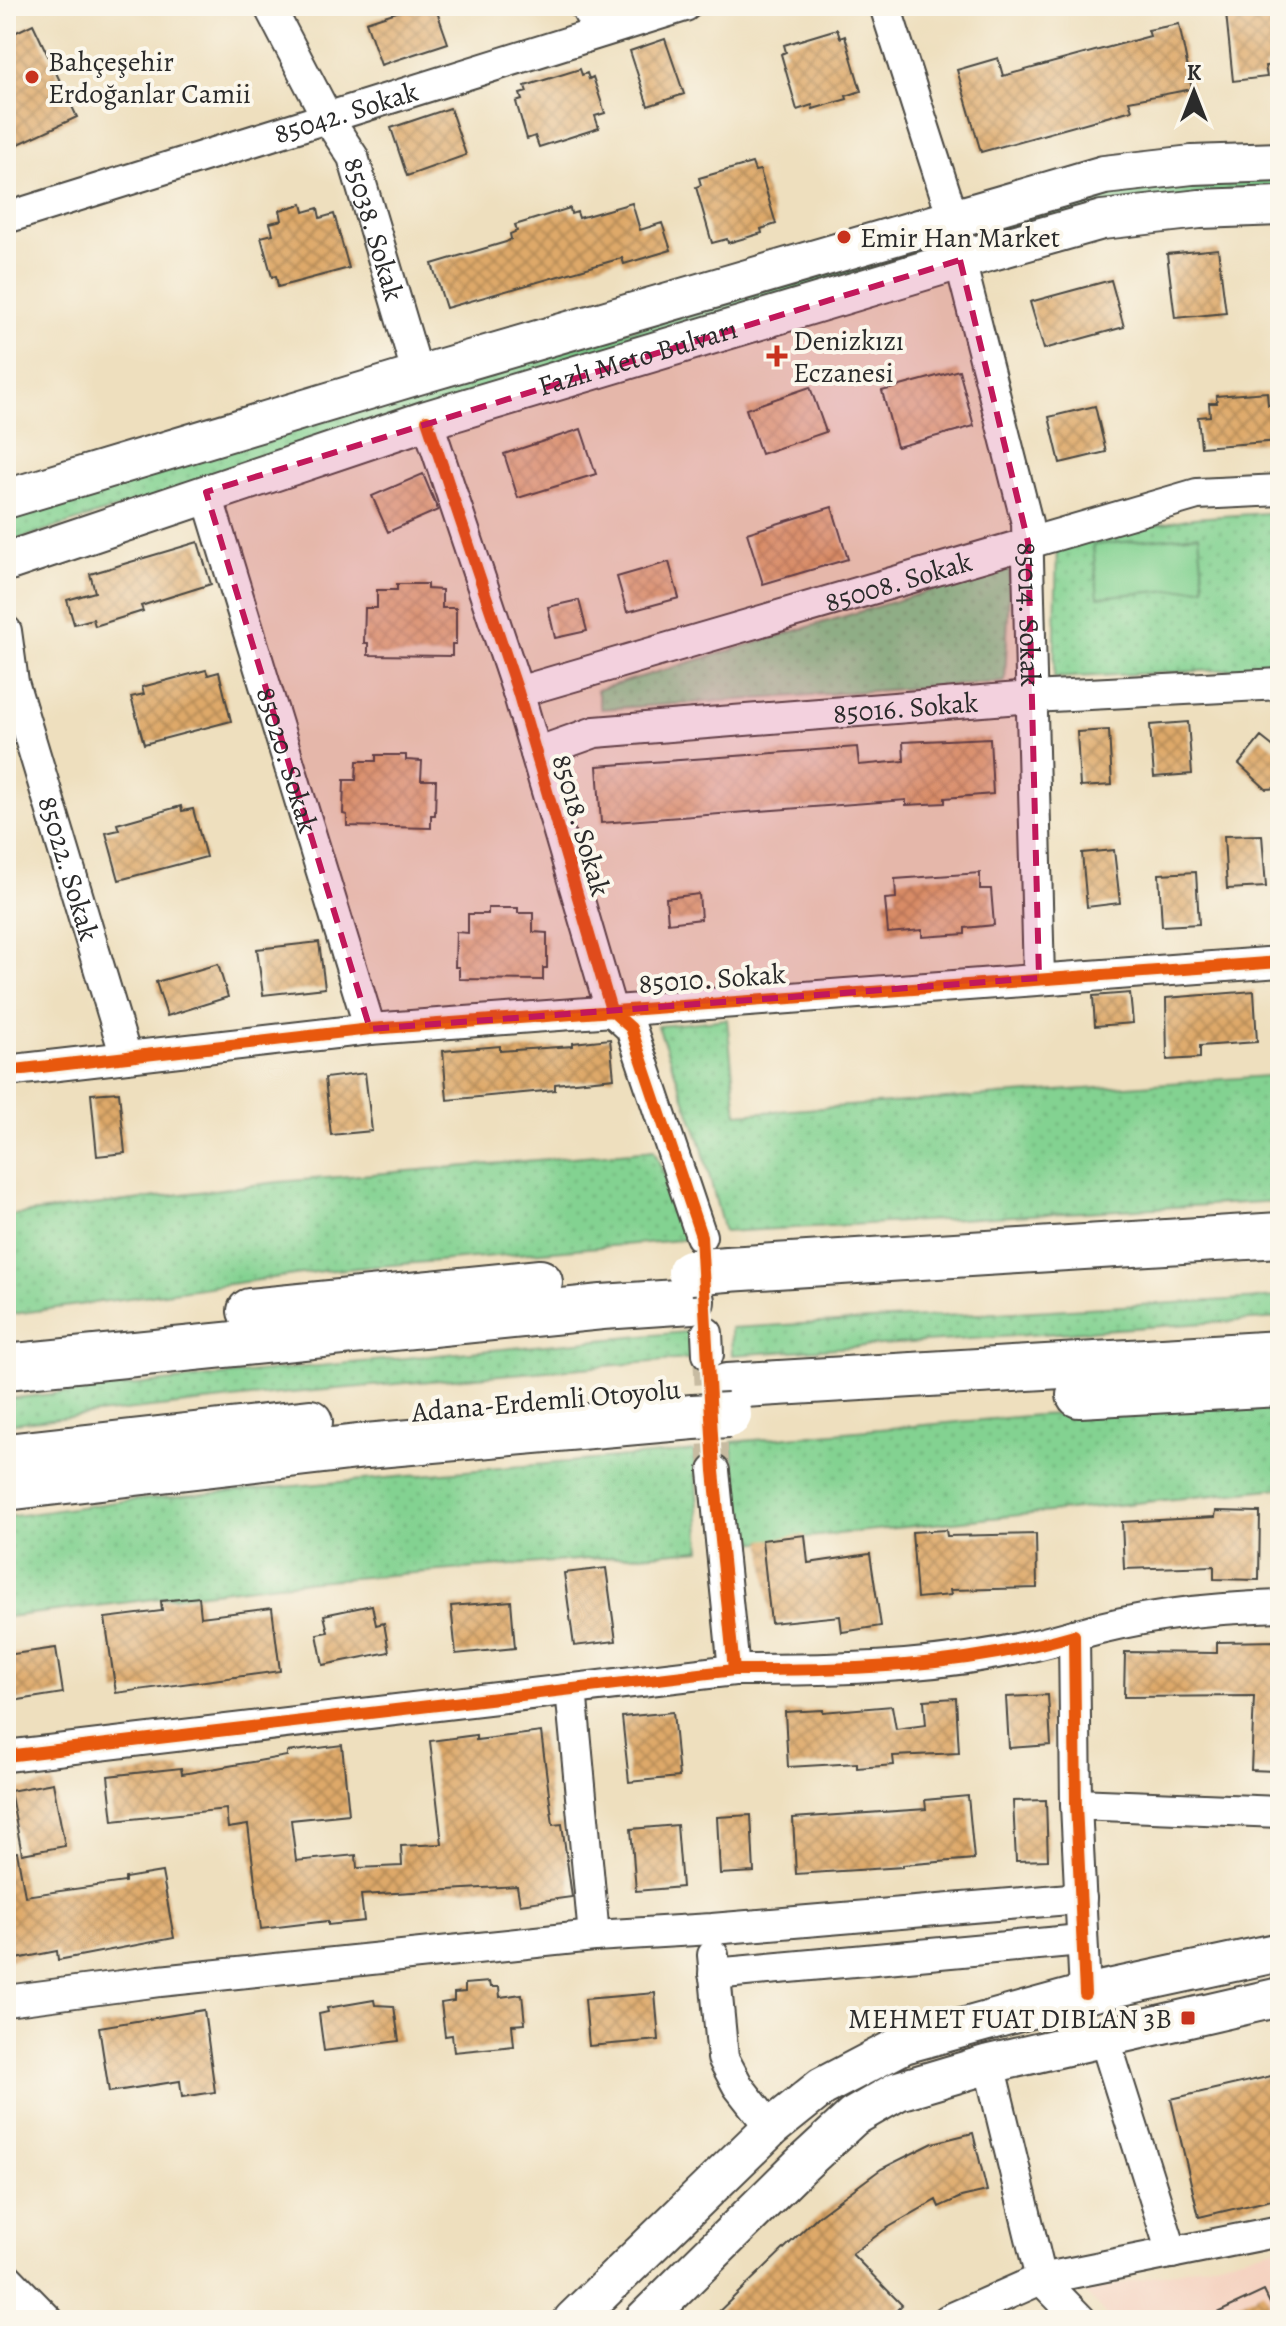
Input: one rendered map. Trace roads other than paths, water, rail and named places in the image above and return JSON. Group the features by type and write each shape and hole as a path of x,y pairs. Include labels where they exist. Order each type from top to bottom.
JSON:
{"highway":[{"path":"6,1488 366,1446 709,1334 1280,1235"},
{"name":"Adana-Erdemli Otoyolu","path":"6,1456 401,1412 709,1334 1280,1265"},
{"path":"6,1338 570,1279 709,1334 1280,1384"},
{"name":"Adana-Erdemli Otoyolu","path":"6,1367 554,1311 709,1334 1280,1353"}],"main road":[{"name":"Fazlı Meto Bulvarı","path":"6,499 1104,175 1192,165 1280,162"},
{"name":"Fazlı Meto Bulvarı","path":"6,562 206,492 427,420 1102,220 1200,209 1280,206"},
{"path":"573,2320 771,2128 822,2087 904,2044 1085,1994 1280,1952"},
{"path":"644,2320 853,2117 898,2091 989,2064 1280,1997"}],"street":[{"name":"85038. Sokak","path":"269,6 328,119 353,157 418,375"},
{"path":"585,6 599,32"},
{"name":"85042. Sokak","path":"6,218 685,6"},
{"name":"85014. Sokak","path":"885,6 953,218 960,260 1027,523 1039,978"},
{"name":"85018. Sokak","path":"427,420 518,692 611,1010 631,1028 709,1334"},
{"name":"85008. Sokak","path":"518,692 1197,494 1280,490"},
{"name":"85020. Sokak","path":"206,492 370,1029"},
{"name":"85022. Sokak","path":"6,631 13,682 126,1057"},
{"name":"85016. Sokak","path":"536,753 595,732 1032,697 1280,684"},
{"name":"85010. Sokak","path":"6,1071 370,1029 1280,962"},
{"path":"714,1471 734,1670"},
{"path":"6,1756 734,1670 843,1670 950,1661 1012,1652 1135,1619 1220,1608 1280,1606"},
{"path":"1074,1635 1076,1804 1085,1994"},
{"path":"571,1689 594,1936"},
{"path":"1076,1804 1280,1812"},
{"path":"6,2001 160,1981 594,1936 1081,1898"},
{"path":"712,1929 723,2058 738,2086 771,2128"},
{"path":"714,1974 1081,1940"},
{"path":"1104,2037 1172,2253"},
{"path":"989,2064 1041,2279 1081,2320"},
{"path":"948,2320 1041,2279 1280,2231"},
{"path":"6,2277 48,2320"}],"tunnel":[{"path":"708,1354 714,1471"}],"place":[{"name":"Bahçeşehir Erdoğanlar Camii","path":"32,77"},
{"name":"Emir Han Market","path":"844,237"},
{"name":"Denizkızı Eczanesi","path":"777,356"},
{"name":"MEHMET FUAT DIBLAN 3B","path":"1188,2018"}]}
